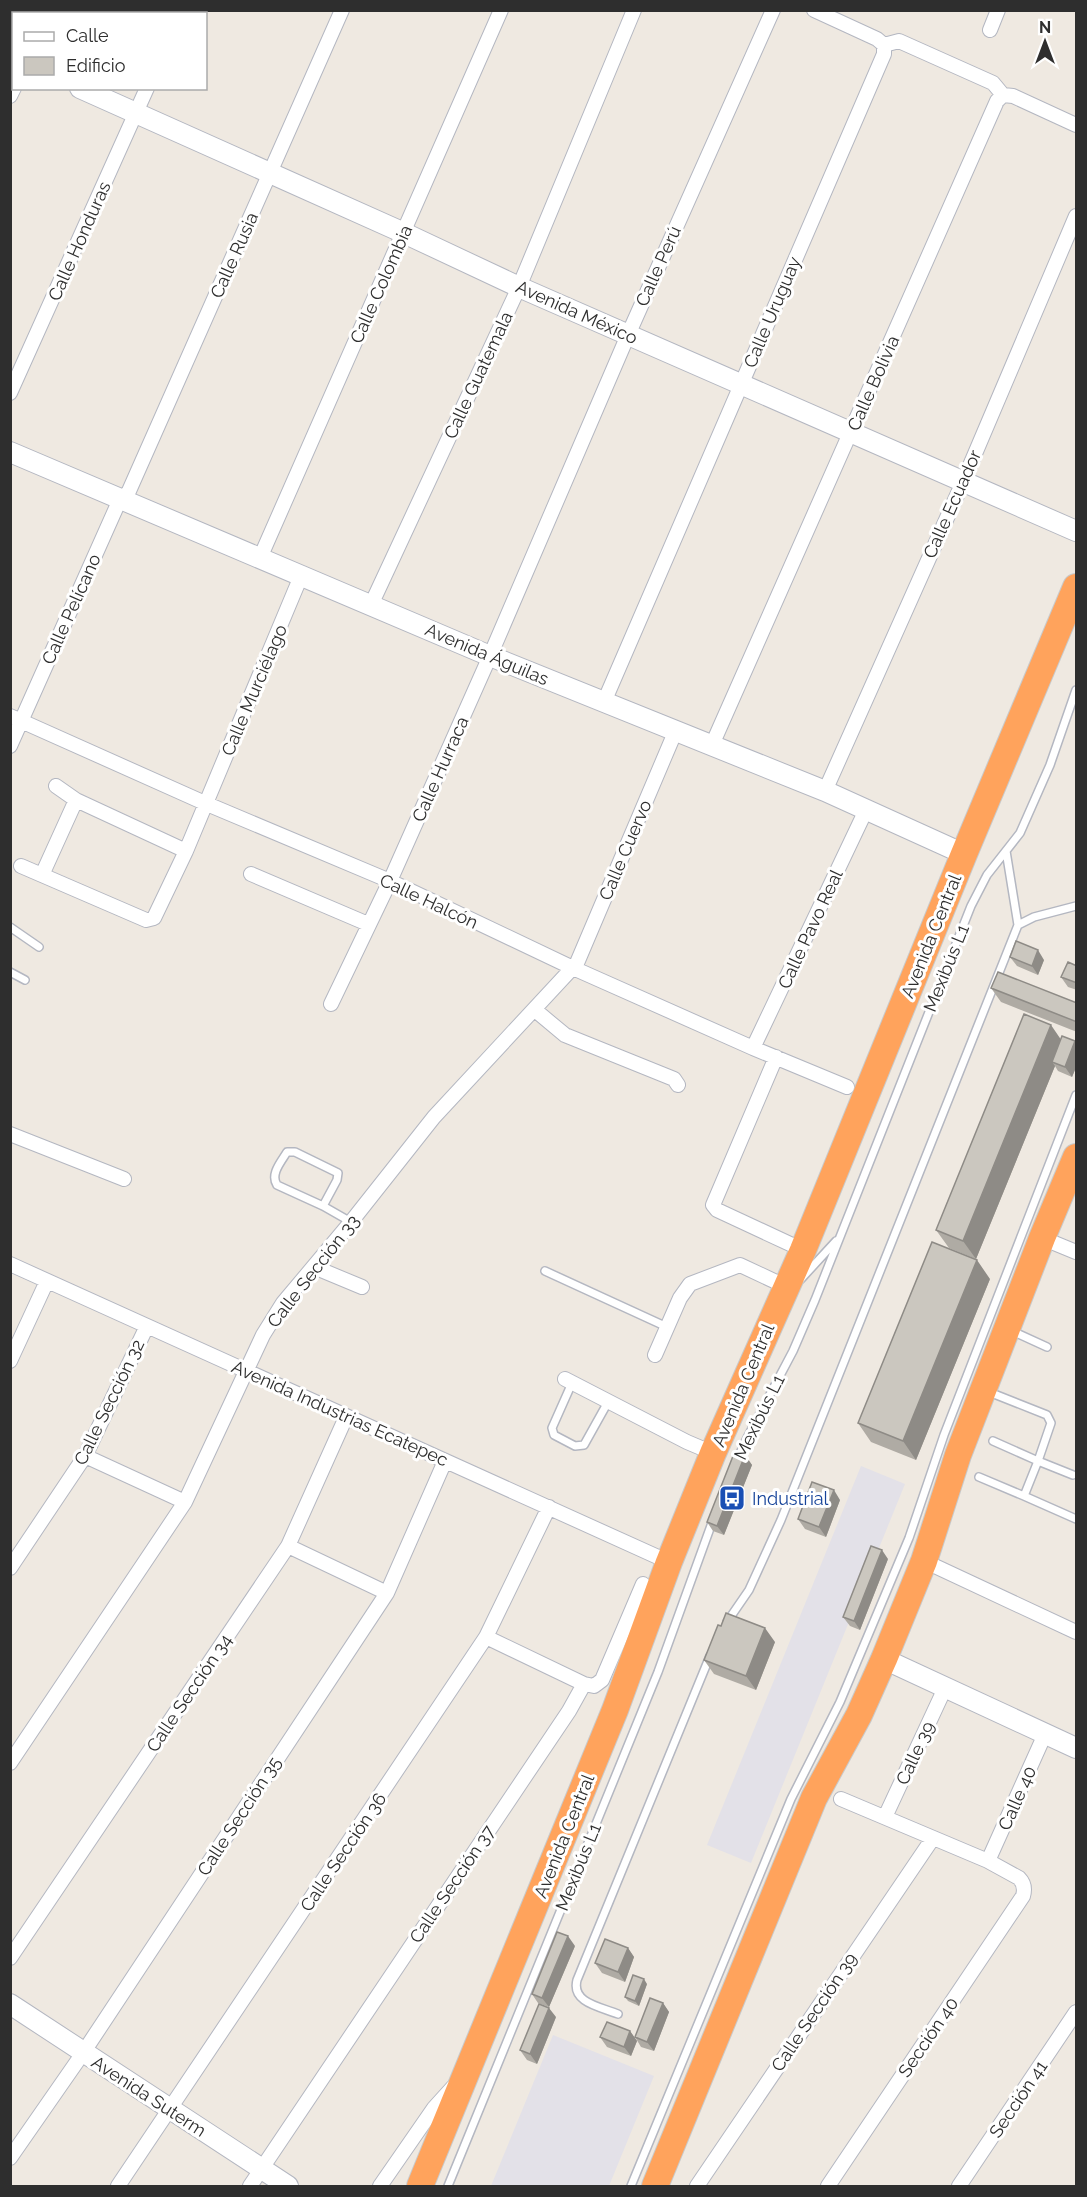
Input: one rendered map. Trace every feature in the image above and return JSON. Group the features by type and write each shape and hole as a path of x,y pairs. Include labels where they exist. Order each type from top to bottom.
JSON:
{"highway":[{"name":"Avenida Central","path":"420,2187 615,1710 669,1562 713,1453 784,1293 964,854 1075,592"},
{"path":"655,2187 673,2138 810,1808 859,1715 884,1659 924,1561 958,1455 1042,1238 1077,1157"}],"street":[{"name":"Calle Rusia","path":"123,498 129,491 272,173 342,10"},
{"name":"Calle Colombia","path":"260,558 501,10"},
{"name":"Calle Guatemala","path":"371,604 519,287 634,10"},
{"name":"Calle Perú","path":"490,656 628,335 773,10"},
{"path":"814,10 877,39 884,45 899,40 993,83 1003,95 1012,96 1077,125"},
{"path":"990,30 998,10"},
{"name":"Calle Uruguay","path":"604,702 884,54 884,45"},
{"name":"Avenida México","path":"84,90 404,232 519,287 1077,531"},
{"name":"Calle Honduras","path":"10,393 146,90"},
{"name":"Calle Bolivia","path":"712,745 997,101 1003,95"},
{"name":"Calle Ecuador","path":"825,791 963,482 1077,216"},
{"name":"Avenida Águilas","path":"10,452 123,498 490,656 825,791 964,854"},
{"name":"Calle Pelícano","path":"10,746 16,719 117,506 123,498"},
{"name":"Calle Murciélago","path":"42,875 150,921 156,916 207,804 301,576"},
{"name":"Calle Hurraca","path":"331,1004 390,881 490,656"},
{"name":"Calle Halcón","path":"16,719 207,804 390,881 573,969 847,1087"},
{"name":"Calle Cuervo","path":"573,969 676,730"},
{"path":"56,786 76,800 186,851"},
{"path":"21,866 42,875 76,800"},
{"name":"Calle Pavo Real","path":"753,1048 866,810"},
{"path":"250,874 368,924"},
{"name":"Calle Sección 33","path":"10,1763 185,1502 274,1315 434,1117 573,969"},
{"path":"535,1010 565,1035 674,1079 678,1084"},
{"path":"777,1057 713,1199 713,1205 717,1210 802,1250"},
{"path":"10,1134 124,1179"},
{"path":"1042,1238 1077,1252"},
{"name":"Avenida Industrias Ecatepec","path":"10,1264 669,1562"},
{"path":"655,1355 680,1298 690,1284 740,1265 784,1293"},
{"path":"314,1267 362,1287"},
{"path":"10,1361 47,1281"},
{"name":"Calle Sección 32","path":"10,1568 85,1456 147,1326"},
{"path":"569,1381 713,1453"},
{"name":"Calle Sección 34","path":"10,1958 288,1546 346,1417"},
{"path":"85,1456 185,1502"},
{"name":"Calle Sección 35","path":"10,2158 83,2053 387,1593 445,1461"},
{"name":"Calle Sección 36","path":"118,2187 486,1637 549,1507"},
{"path":"288,1546 387,1593"},
{"path":"924,1561 1077,1632"},
{"path":"486,1637 584,1684 594,1686 602,1680 643,1584"},
{"path":"884,1659 1077,1748"},
{"name":"Calle Sección 37","path":"250,2187 569,1711 584,1684"},
{"name":"Calle 39","path":"885,1817 945,1688"},
{"name":"Calle 40","path":"988,1861 1046,1734"},
{"path":"841,1799 988,1861"},
{"name":"Calle Sección 39","path":"697,2187 933,1838"},
{"name":"Sección 40","path":"828,2187 1023,1896 1024,1886 1018,1878 988,1861"},
{"name":"Avenida Suterm","path":"10,2004 288,2187"},
{"name":"Sección 41","path":"959,2187 1077,2012"},
{"path":"380,2187 434,2109 467,2072"}],"lane":[{"name":"Mexibús L1","path":"734,1468 747,1438 793,1351 971,906 987,875 1020,833 1050,765 1077,690"},
{"path":"720,1632 749,1590 781,1520 1018,925 1005,851"},
{"path":"1018,925 1044,914 1077,906"},
{"path":"10,927 39,947"},
{"path":"10,972 25,980"},
{"path":"631,2187 791,1799 840,1702 909,1538 944,1435 1077,1095"},
{"path":"322,1206 338,1180 338,1173 295,1152 288,1152 275,1173 275,1183 351,1222"},
{"path":"784,1293 840,1237"},
{"path":"545,1271 667,1327"},
{"path":"1007,1329 1047,1347"},
{"path":"569,1381 552,1428 554,1435 575,1446 584,1445 608,1402"},
{"path":"984,1390 1049,1417 1050,1426 1024,1496"},
{"path":"993,1441 1073,1475"},
{"path":"979,1478 1077,1519"},
{"name":"Mexibús L1","path":"448,2187 658,1672 717,1509"},
{"path":"618,2014 581,1999 577,1993 577,1980 715,1643"}],"shaded area":[{"path":"861,1466 905,1484 751,1863 707,1845"},
{"path":"553,2035 654,2076 609,2186 491,2186"}],"building":[{"path":"1016,941 1038,950 1032,966 1010,957"},
{"path":"1068,962 1077,966 1077,983 1061,977"},
{"path":"998,972 1077,1003 1077,1022 991,988"},
{"path":"1024,1014 1051,1025 963,1241 936,1230"},
{"path":"1062,1036 1075,1041 1065,1067 1052,1062"},
{"path":"932,1242 977,1260 903,1441 858,1423"},
{"path":"735,1451 745,1455 717,1526 707,1522"},
{"path":"812,1482 834,1490 819,1527 798,1519"},
{"path":"871,1546 882,1550 854,1621 843,1617"},
{"path":"726,1613 765,1628 746,1676 704,1660 718,1625 721,1626"},
{"path":"557,1932 568,1936 542,1998 532,1994"},
{"path":"605,1939 628,1948 618,1972 595,1963"},
{"path":"633,1975 644,1979 635,2001 625,1997"},
{"path":"650,1998 663,2003 647,2042 635,2037"},
{"path":"539,2004 549,2008 530,2054 520,2050"},
{"path":"607,2022 630,2031 624,2047 600,2037"}],"place":[{"name":"Industrial","path":"732,1498"}]}
